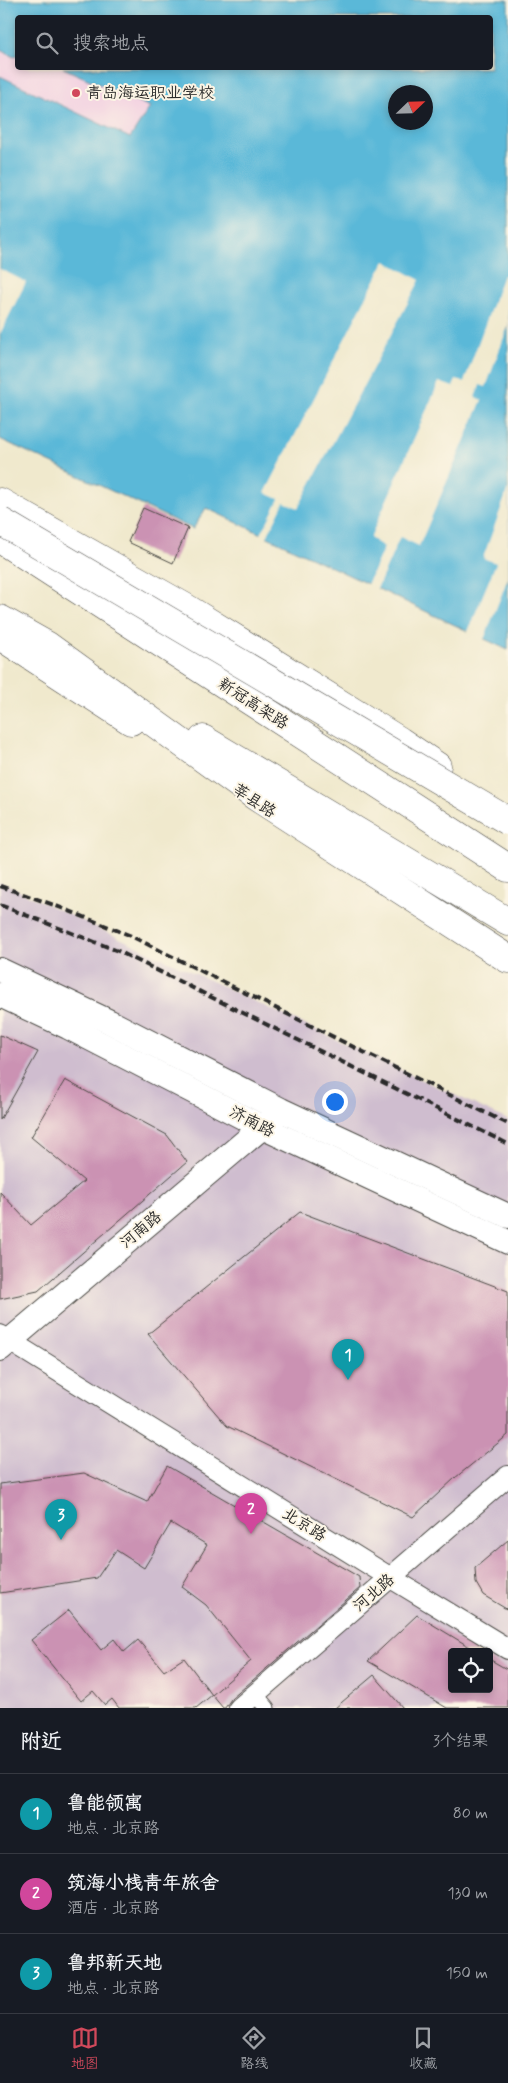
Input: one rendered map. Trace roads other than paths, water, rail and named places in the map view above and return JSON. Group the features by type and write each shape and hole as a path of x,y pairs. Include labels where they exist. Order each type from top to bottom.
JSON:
{"main road":[{"path":"0,502 183,606 400,741 508,814"},
{"path":"0,521 508,821"},
{"name":"新冠高架路","path":"0,539 508,868"},
{"path":"0,613 255,796 508,959"},
{"path":"0,619 508,922"},
{"name":"莘县路","path":"0,636 508,966"}],"street":[{"name":"济南路","path":"0,970 110,1022 281,1110 508,1216"},
{"name":"济南路","path":"0,995 68,1027 262,1127 508,1242"},
{"name":"河南路","path":"3,1342 281,1110"},
{"name":"北京路","path":"3,1342 508,1648"},
{"name":"河北路","path":"239,1708 261,1701 391,1578 508,1476"}],"water":[{"path":"0,0 508,0 508,650 206,508 193,529 0,439 0,76 130,138 150,107 67,70 493,70 493,15 15,15 15,57 0,50"}],"railway":[{"path":"0,886 129,935 508,1124"},
{"path":"0,905 118,951 508,1144"}],"place":[{"name":"青岛海运职业学校","path":"76,93"},
{"name":"鲁能领寓","path":"348,1380"},
{"name":"筑海小栈青年旅舍","path":"251,1534"},
{"name":"鲁邦新天地","path":"61,1540"}]}
